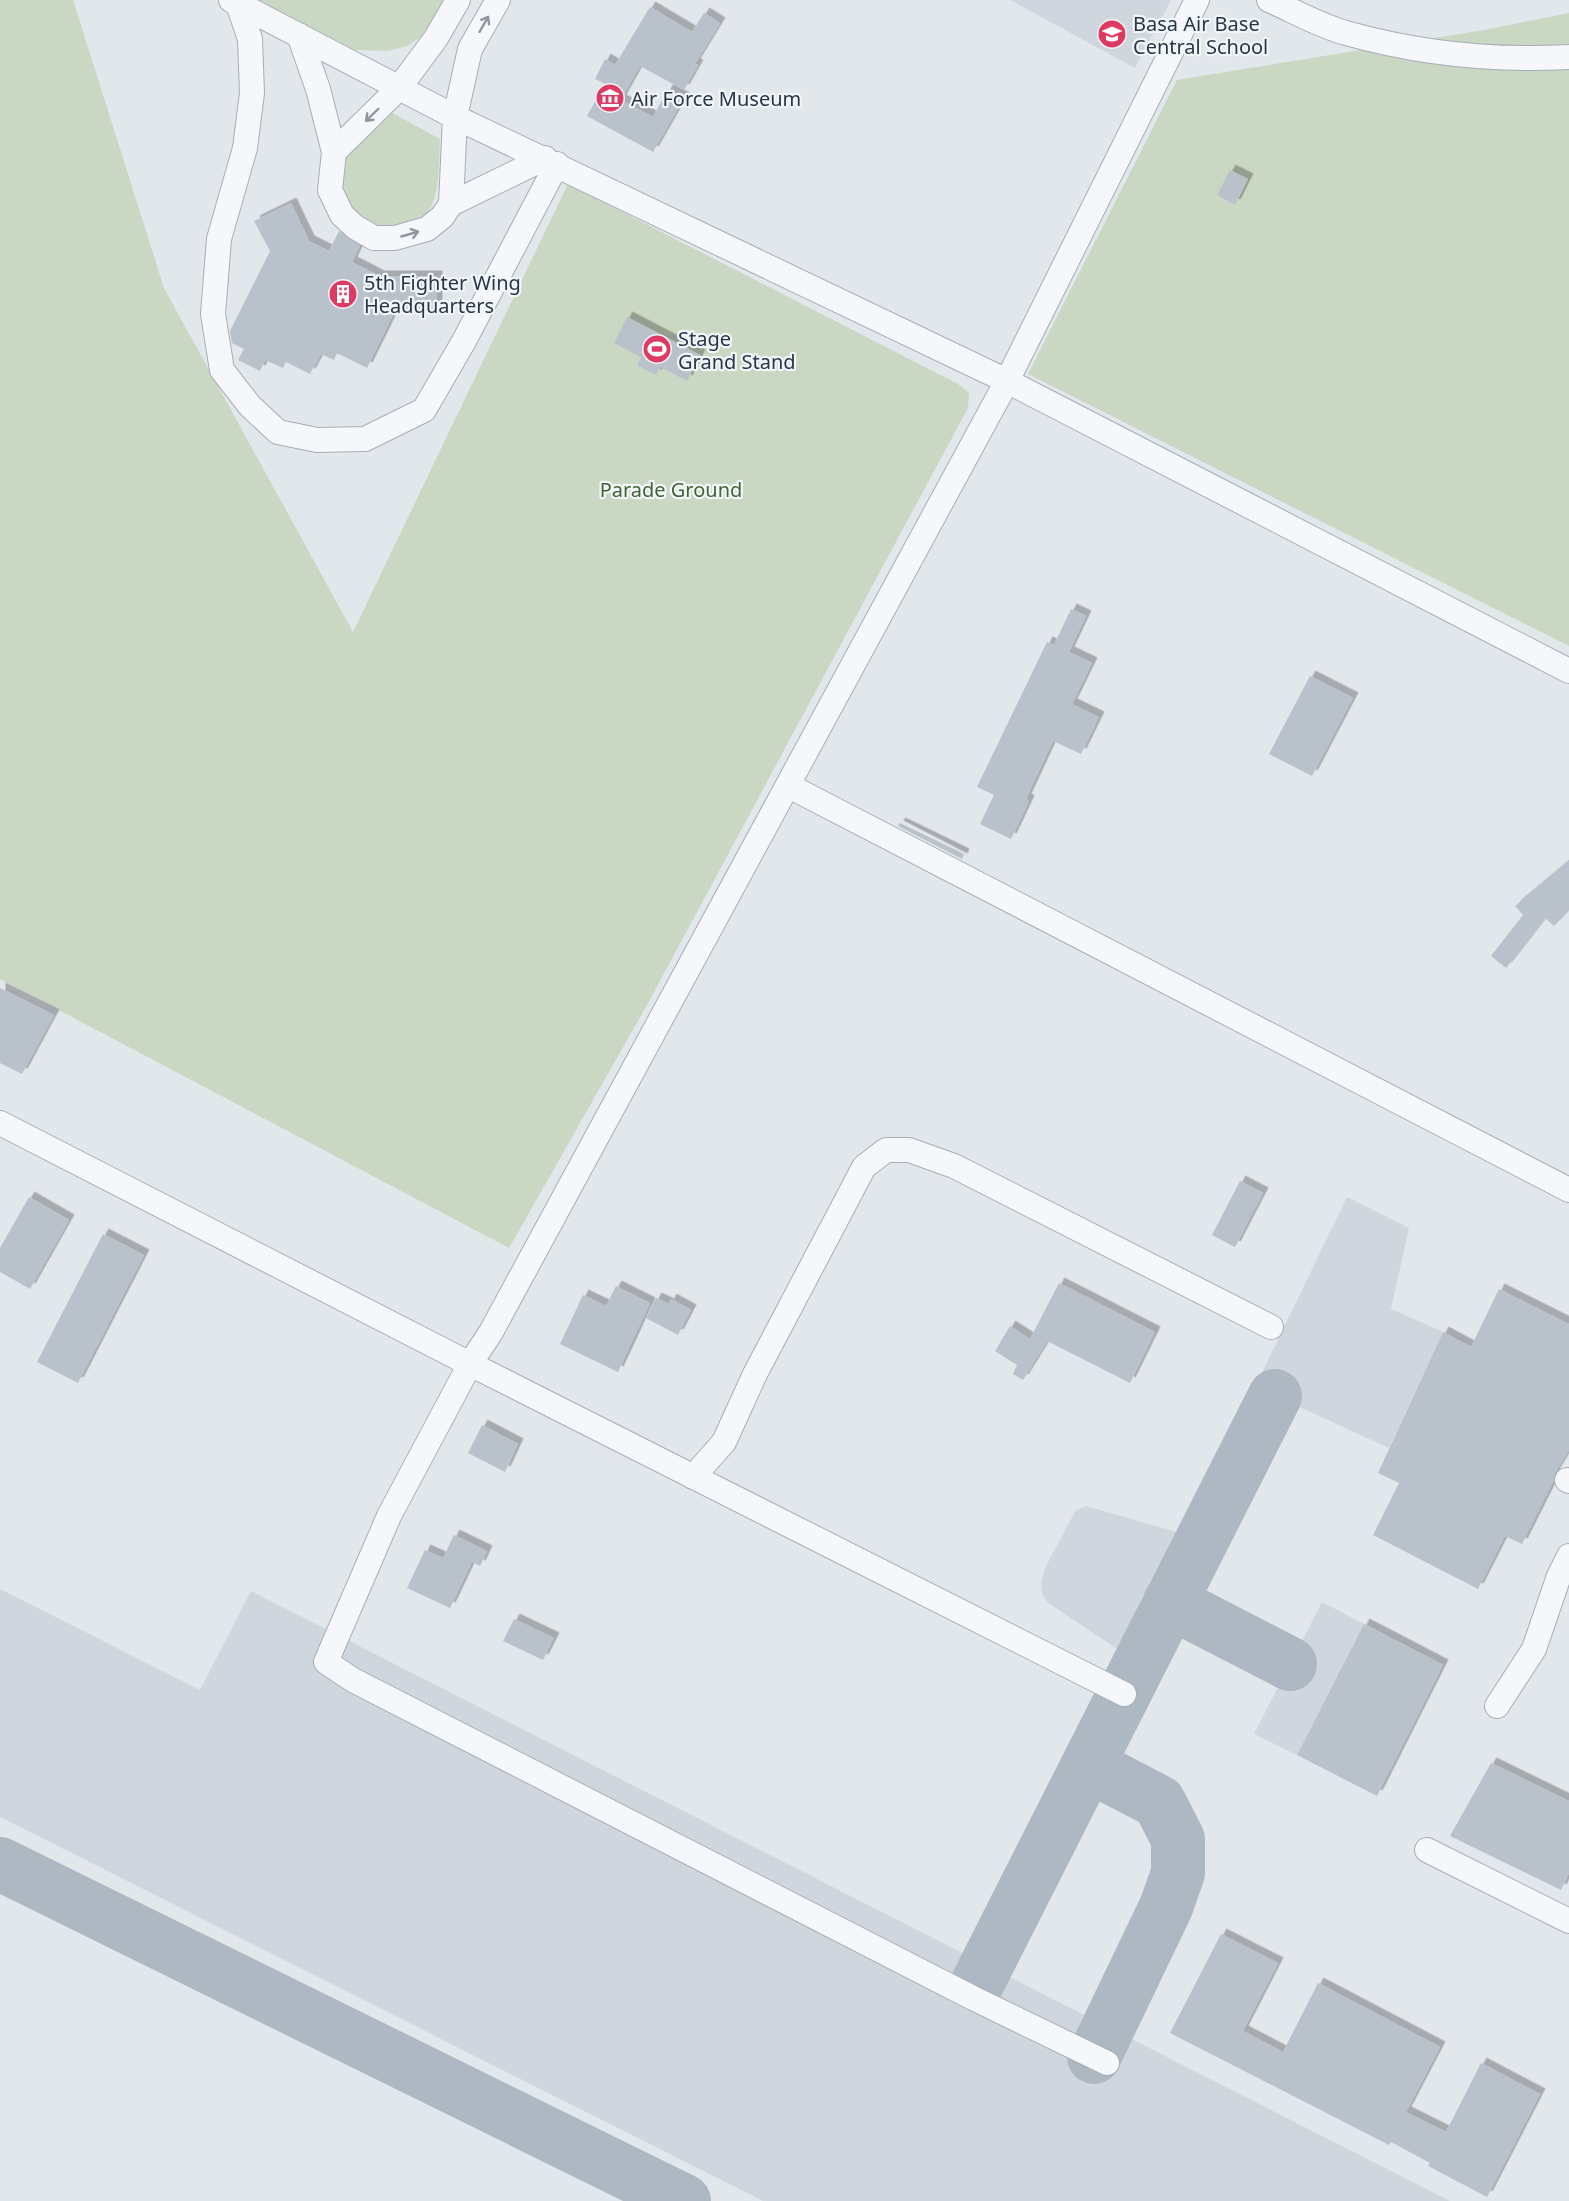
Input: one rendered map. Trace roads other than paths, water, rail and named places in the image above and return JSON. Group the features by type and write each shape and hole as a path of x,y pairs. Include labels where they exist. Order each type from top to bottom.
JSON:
{"lane":[{"path":"334,152 399,88 436,38 458,0"},
{"path":"451,204 454,117 470,49 498,0"},
{"path":"1107,2063 587,1801 353,1680 326,1662 389,1516 470,1364 497,1322 789,786 1007,381 1197,0"},
{"path":"1269,0 1344,33 1449,53 1531,59 1569,57"},
{"path":"235,2 250,39 252,93 245,148 219,239 213,314 222,370 249,406 278,432 317,440 365,439 424,410 464,341 551,161"},
{"path":"235,2 454,117 551,161 1007,381 1569,670"},
{"path":"299,35 318,88 334,152 330,190 342,215 355,227 374,238 395,238 427,229 442,217 451,204 551,161"},
{"path":"789,786 1569,1190"},
{"path":"0,1123 470,1364 1124,1694"},
{"path":"693,1477 724,1442 755,1374 864,1167 886,1149 909,1150 954,1166 1271,1327"},
{"path":"1497,1706 1534,1649 1558,1576 1569,1556"},
{"path":"1427,1850 1569,1921"}],"place":[{"name":"Basa Air Base Central School","path":"1112,34"},
{"name":"Air Force Museum","path":"610,98"},
{"name":"5th Fighter Wing Headquarters","path":"343,294"},
{"name":"Stage Grand Stand","path":"657,349"}],"park label":[{"name":"Parade Ground","path":"671,489"}]}
